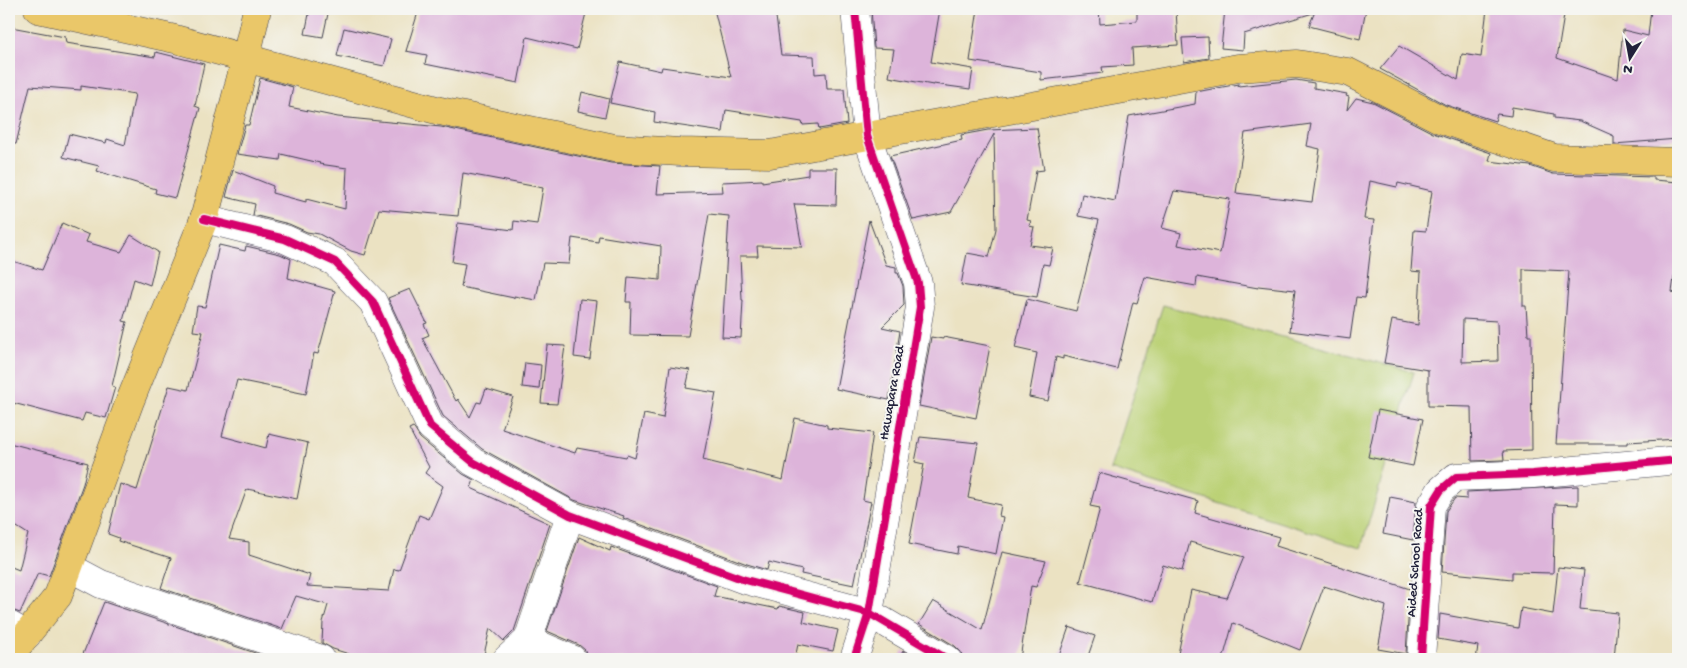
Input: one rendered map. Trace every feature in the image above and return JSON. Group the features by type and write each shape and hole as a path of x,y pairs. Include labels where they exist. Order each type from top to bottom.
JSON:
{"main road":[{"path":"38,9 176,39 440,111 614,148 770,154 1238,68 1297,64 1348,72 1440,119 1554,158 1678,162"},
{"path":"15,637 58,596 130,401 204,219 257,9"}],"street":[{"name":"Hawapara Road","path":"854,659 869,613 920,306 918,283 867,136 855,9"},
{"path":"204,219 285,239 335,262 373,302 430,426 473,462 570,515 742,580 869,613 947,659"},
{"name":"Aided School Road","path":"1421,659 1431,506 1441,490 1456,478 1533,474 1678,460"},
{"path":"507,659 528,640 570,515"},
{"path":"69,567 101,584 321,659"},
{"path":"528,640 572,659"}],"green space":[{"path":"1163,305 1414,372 1361,548 1110,469"}],"building":[{"path":"310,9 329,9 323,37 305,34"},
{"path":"419,9 577,9 576,11 586,13 577,49 527,37 518,83 425,64 427,55 406,51"},
{"path":"714,9 775,9 781,55 814,56 815,74 826,73 827,89 844,89 847,124 819,129 818,124 803,125 802,122 726,110 723,132 654,122 655,112 610,103 620,62 661,71 662,67 731,77"},
{"path":"871,9 940,9 931,62 973,69 970,89 889,77 894,49 874,48"},
{"path":"978,9 1099,9 1100,24 1137,21 1137,9 1176,9 1178,45 1132,48 1133,65 1102,67 1103,73 1041,80 1041,72 970,61"},
{"path":"1225,9 1254,12 1255,9 1312,9 1313,13 1244,34 1243,50 1221,48"},
{"path":"1316,9 1366,9 1360,39 1309,26"},
{"path":"1487,9 1565,9 1557,58 1618,79 1623,30 1648,36 1651,9 1678,9 1678,139 1614,144 1614,136 1580,121 1554,118 1554,114 1512,107 1511,116 1497,114 1495,121 1446,105 1380,69 1399,46 1458,80 1462,54 1481,57"},
{"path":"11,27 65,37 66,43 155,57 156,52 204,64 195,106 200,108 175,198 155,193 156,189 97,171 99,166 63,157 69,134 106,143 107,139 125,145 135,94 81,86 81,90 30,86 16,144 9,144 9,41"},
{"path":"344,28 391,39 384,66 337,56"},
{"path":"1208,37 1209,58 1184,62 1182,38"},
{"path":"260,78 293,87 289,107 338,117 441,127 611,163 660,166 657,194 723,192 722,182 762,180 762,182 808,175 808,168 837,168 836,205 794,204 802,247 757,246 758,256 740,256 743,300 741,338 722,337 729,216 709,214 688,336 630,335 631,302 626,302 628,277 660,280 661,246 599,236 598,242 572,238 569,264 543,263 536,300 514,296 514,298 461,287 465,264 452,262 458,223 513,230 514,221 537,224 543,188 463,173 458,216 379,209 365,255 351,251 319,234 253,215 255,204 226,197 233,170 273,186 272,193 306,202 306,199 345,209 347,168 319,164 281,154 280,160 237,154 245,125 249,125"},
{"path":"1296,80 1314,83 1314,88 1347,94 1346,96 1349,97 1347,110 1356,98 1373,102 1433,133 1491,153 1489,161 1530,166 1553,174 1654,177 1654,180 1678,182 1678,250 1672,292 1678,294 1678,439 1628,442 1628,444 1556,444 1569,271 1523,269 1523,306 1526,306 1528,335 1531,335 1532,450 1503,451 1504,460 1472,461 1471,407 1428,406 1428,370 1384,363 1392,320 1418,325 1421,272 1411,271 1414,230 1426,231 1432,191 1398,183 1397,187 1370,181 1364,219 1374,220 1365,298 1356,297 1350,339 1290,331 1295,290 1258,286 1258,288 1197,277 1196,286 1145,277 1137,303 1133,302 1117,369 1063,356 1063,359 1056,357 1048,401 1029,397 1037,353 1015,348 1027,299 1076,311 1099,220 1078,216 1082,194 1115,201 1129,116 1195,104 1196,92 1239,84 1238,86","holes":["1311,124 1307,146 1320,149 1312,202 1236,193 1245,133","1174,191 1230,199 1220,253 1178,245 1181,233 1162,228","1463,319 1497,321 1498,361 1462,362"]},
{"path":"582,92 609,99 605,117 578,111"},
{"path":"1037,128 1044,170 1036,171 1027,220 1031,221 1029,226 1034,227 1030,245 1053,248 1049,265 1043,264 1037,297 961,285 967,253 989,257 996,229 994,134 951,212 913,220 890,156 962,140 961,135 988,130"},
{"path":"869,220 886,265 896,267 896,273 898,273 903,286 904,305 882,327 900,331 889,400 836,389"},
{"path":"62,223 89,235 86,242 121,252 131,235 158,252 150,285 134,279 123,321 127,322 112,386 115,387 106,418 85,413 82,421 9,402 9,260 42,270"},
{"path":"219,245 245,251 246,246 280,254 291,259 288,278 335,291 318,354 314,353 306,394 237,380 222,436 266,448 269,434 308,443 297,499 247,489 229,539 249,542 249,555 310,575 307,586 389,591 394,569 399,570 419,515 429,519 443,486 425,473 429,467 409,429 413,427 420,438 463,474 474,480 471,488 550,524 514,631 504,641 490,628 483,659 351,659 349,654 322,643 323,622 328,605 296,596 282,629 161,588 171,558 118,541 119,538 108,534 120,484 137,490 169,386 188,390 203,332 193,331 197,306 205,307"},
{"path":"410,289 427,323 424,324 429,335 422,338 456,401 458,399 470,417 477,402 481,403 486,389 513,397 502,429 575,453 577,448 626,457 627,455 635,458 644,414 663,418 670,367 690,370 686,388 716,393 703,460 783,480 795,418 827,425 827,428 873,433 863,500 871,502 854,585 801,574 802,570 769,562 767,570 747,564 623,518 624,516 574,500 482,449 443,416 388,298"},
{"path":"580,299 597,301 590,359 574,357"},
{"path":"931,337 943,339 943,337 990,346 976,418 919,406"},
{"path":"547,345 565,346 557,404 541,403"},
{"path":"525,363 541,365 539,389 522,387"},
{"path":"1378,410 1423,419 1413,466 1368,457"},
{"path":"920,437 978,443 968,498 1001,505 999,516 1003,517 996,554 958,546 957,554 909,544 924,464 915,462"},
{"path":"9,443 88,463 83,484 49,576 38,573 20,613 9,609 9,566 19,570 28,534 9,522"},
{"path":"1099,473 1198,501 1195,513 1279,537 1276,546 1410,589 1406,654 1378,649 1386,606 1324,586 1300,650 1233,623 1223,659 1177,659 1191,590 1227,598 1244,557 1190,542 1182,571 1163,565 1152,602 1080,582 1100,508 1090,506"},
{"path":"1578,486 1578,505 1555,504 1553,573 1512,572 1512,579 1442,572 1446,511 1455,498 1467,499 1467,492"},
{"path":"1390,497 1416,502 1413,540 1383,534"},
{"path":"579,537 610,551 611,547 717,586 714,596 778,609 779,606 805,612 803,622 838,630 833,651 798,644 795,659 587,659 585,650 579,645 547,631"},
{"path":"1002,552 1046,561 1036,587 1031,586 1020,659 963,659 961,652 955,646 919,624 933,601 982,630"},
{"path":"1558,567 1584,570 1580,609 1618,613 1614,659 1476,659 1478,646 1438,639 1440,614 1518,628 1521,608 1553,614"},
{"path":"104,602 270,658 81,659"},
{"path":"1069,627 1095,636 1087,659 1058,659"},
{"path":"903,651 917,659 899,659"}],"cycle path":[{"path":"854,659 869,613 920,307 918,283 867,136 855,9"},
{"path":"204,219 285,239 335,262 373,302 430,426 473,462 570,515 742,579 869,613 947,659"},
{"path":"1421,659 1431,506 1441,490 1456,477 1533,474 1678,460"}]}
